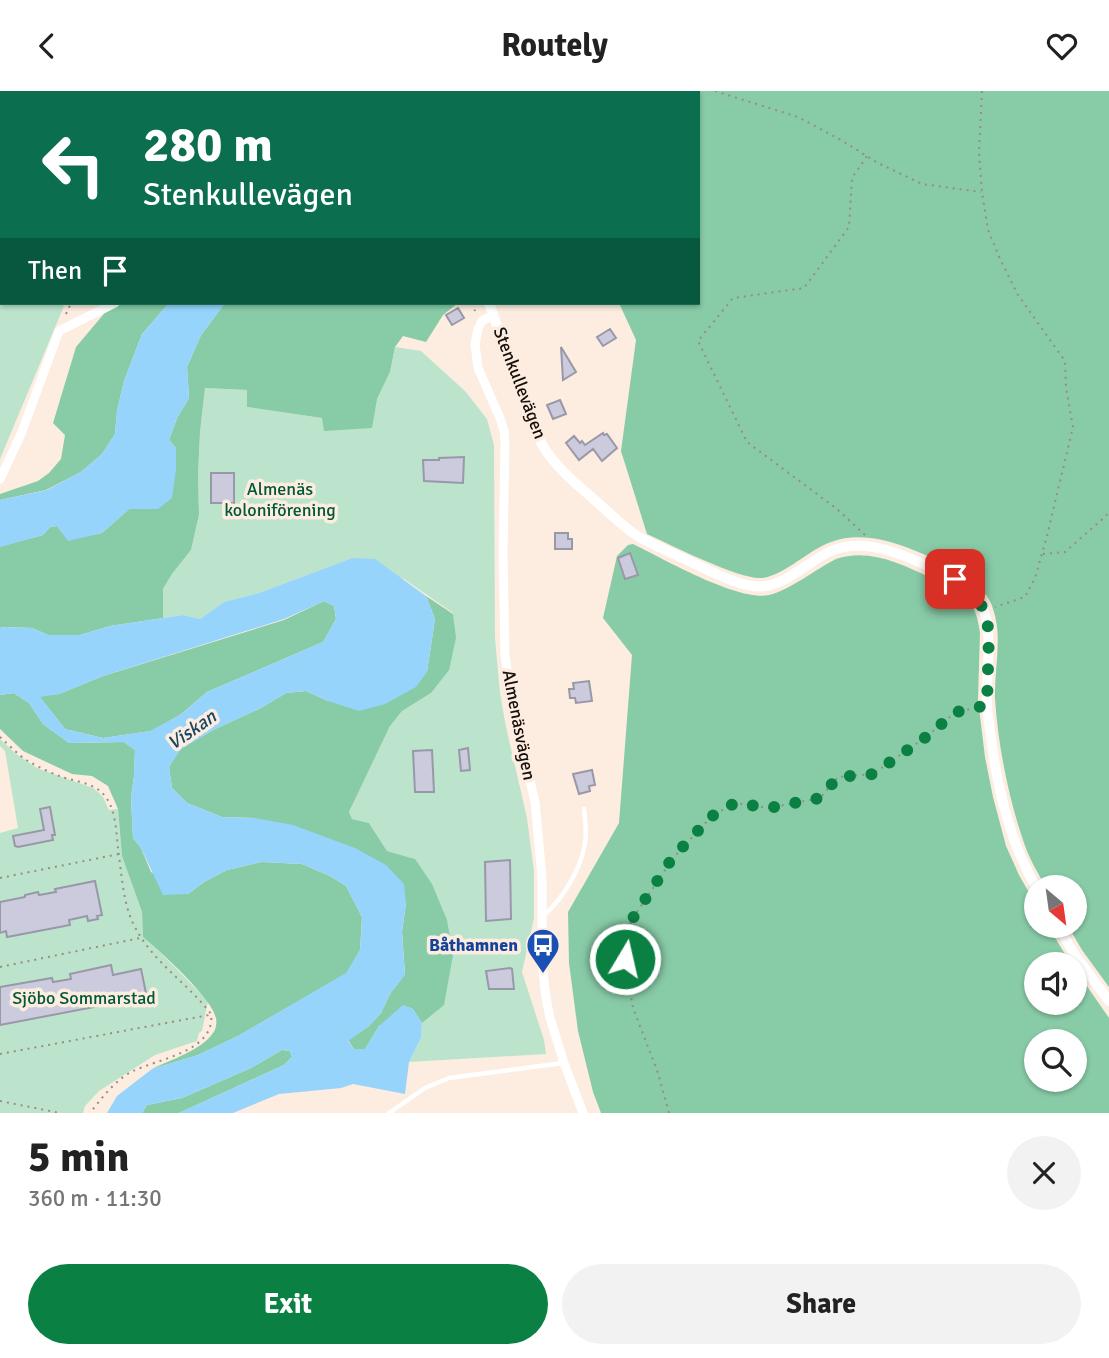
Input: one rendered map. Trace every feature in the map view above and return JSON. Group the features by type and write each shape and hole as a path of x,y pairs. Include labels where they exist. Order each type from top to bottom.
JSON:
{"street":[{"path":"0,479 21,434 59,331 111,305"},
{"path":"490,305 493,315"},
{"name":"Stenkullevägen","path":"493,315 528,416 544,447 581,488 638,536 731,580 754,587 778,582 843,547 857,546 896,552 955,579 974,593 984,610"},
{"name":"Almenäsvägen","path":"493,315 482,321 475,344 478,368 504,431 505,655 512,705 535,802 540,843 541,962 544,986 550,1018 583,1113"},
{"path":"984,610 989,633 987,705 994,756 1011,831 1018,853 1030,875"},
{"path":"1065,938 1109,1002"}],"lane":[{"path":"542,916 554,907 565,892 578,864 587,830 584,809"},
{"path":"389,1113 413,1095 449,1078 564,1063"}],"path":[{"path":"715,91 798,117 878,163 922,184 982,192"},
{"path":"982,91 979,153 988,230 1018,295 1065,361 1066,388 1073,427 1061,483 1035,577 1025,597 984,610"},
{"path":"867,156 852,178 849,227 804,288 733,298 698,341 747,442 836,509 879,549"},
{"path":"1042,554 1065,552 1106,516 1109,510"},
{"path":"669,1113 633,1008 625,959 631,921 673,857 712,816 735,803 769,808 820,798 838,777 873,774 956,712 987,705"},
{"path":"0,737 27,761 63,777 90,785 106,796 115,822 131,919 152,955 211,1014 210,1030 205,1038 188,1049 124,1077 90,1113"},
{"path":"0,878 119,854"},
{"path":"0,967 141,938"},
{"path":"0,1054 211,1014"},
{"path":"0,1101 60,1113"}],"green space":[{"path":"700,91 1109,91 1109,987 1075,938 1087,938 1087,875 1039,875 1023,840 1008,788 999,734 995,699 998,642 996,620 990,600 978,586 939,561 879,539 836,540 768,577 750,577 721,567 647,534 621,451 636,340 620,305 700,305"},
{"path":"0,305 64,306 0,459"},
{"path":"111,305 167,305 142,334 124,381 115,434 102,454 81,472 46,490 0,500 0,494 38,481 61,459 65,435 53,423 76,347"},
{"path":"224,305 456,305 443,315 426,342 403,336 395,347 390,372 377,399 372,428 324,431 322,418 247,407 247,390 205,388 200,432 199,515 191,550 163,589 163,618 110,626 80,635 48,635 32,628 0,628 0,547 43,535 50,527 57,526 68,540 102,533 129,509 158,509 176,469 176,448 169,440 177,418 189,398 187,367 201,335"},
{"name":"Almenäs koloniförening","path":"395,347 421,351 465,391 487,419 494,445 495,638 500,693 527,818 534,871 534,918 522,972 546,1054 409,1062 421,1038 422,1023 444,1004 415,859 387,851 369,823 352,819 349,812 390,726 402,711 431,693 453,613 404,579 352,558 259,593 224,602 200,619 183,615 163,618 163,589 191,550 199,515 200,432 205,388 247,390 247,407 322,418 377,399 390,372"},
{"path":"633,544 720,586 755,595 769,595 786,589 836,559 872,556 895,562 944,584 958,592 972,606 980,633 978,700 985,757 1006,846 1024,884 1024,938 1055,938 1064,952 1024,952 1024,1015 1087,1015 1087,986 1109,1018 1109,1113 601,1113 578,1031 569,963 568,912 619,823 632,655 603,618 617,556 628,545"},
{"path":"426,596 453,614 456,638 449,670 431,693 402,711 390,726 349,812 352,819 369,823 387,851 415,859 432,884 447,920 453,955 444,1005 422,1023 412,1008 379,1026 365,1049 354,1049 348,1040 368,1027 381,1013 390,994 405,974 402,932 406,903 255,818 222,817 187,803 172,788 169,767 180,749 286,693 306,691 328,701 427,672 435,619"},
{"path":"324,601 334,606 336,619 323,642 207,692 180,715 151,731 103,738 65,729 39,696 59,694 103,676 284,620"},
{"path":"14,693 29,703 43,724 69,743 124,742 135,750 131,798 133,838 141,848 151,872 188,894 227,870 262,862 302,864 346,886 362,917 360,950 347,973 238,1036 198,1055 152,1069 201,1045 214,1031 216,1018 196,987 143,937 142,912 122,856 118,809 108,786 92,776 72,774 23,751 0,729 0,695"},
{"name":"Sjöbo Sommarstad","path":"0,739 37,768 93,788 103,797 109,810 118,809 122,856 142,912 143,937 208,1001 202,1031 197,1041 155,1055 99,1091 85,1106 83,1113 0,1113 0,833 18,828 5,751 0,746"},
{"path":"282,1050 290,1051 292,1057 284,1065 179,1113 142,1113 147,1105 182,1098 251,1068"}],"water":[{"path":"167,305 224,305 201,335 187,367 189,398 177,418 169,440 176,448 172,498 158,509 129,509 102,533 68,541 57,526 50,527 43,535 0,547 0,500 47,490 81,472 102,454 115,434 124,381 142,334"},
{"name":"Viskan","path":"352,558 375,559 426,596 435,619 427,672 416,687 385,704 359,711 306,691 286,693 181,749 169,767 172,788 187,803 222,817 255,818 293,825 355,848 386,865 404,884 406,903 402,932 405,975 390,994 381,1013 368,1027 348,1041 354,1049 365,1049 379,1026 403,1005 412,1008 422,1023 421,1038 409,1062 405,1094 353,1084 341,1088 279,1094 233,1113 179,1113 284,1065 292,1057 290,1051 282,1050 251,1068 182,1098 147,1105 142,1113 107,1113 117,1096 152,1069 198,1055 238,1036 346,973 360,950 362,917 346,886 302,864 262,862 227,870 188,894 163,895 141,848 133,838 131,798 135,750 124,742 69,743 43,724 29,703 14,693 0,695 0,628 32,628 48,635 80,635 110,626 183,615 200,619 224,602 259,593","holes":["324,601 334,606 336,619 323,642 207,692 180,715 150,731 103,738 65,729 40,697 59,694 103,676 284,619"]}],"building":[{"path":"458,308 464,318 452,325 446,315"},
{"path":"610,329 616,338 603,346 597,337"},
{"path":"561,347 576,372 563,380"},
{"path":"560,400 566,414 553,419 547,405"},
{"path":"603,433 607,434 617,448 602,461 593,449 579,460 566,443 574,436 585,445"},
{"path":"464,457 463,483 424,481 423,460"},
{"path":"211,473 234,473 234,503 211,503"},
{"path":"555,533 568,533 568,539 572,539 572,549 555,549"},
{"path":"630,553 638,575 625,579 618,558"},
{"path":"589,681 592,701 576,703 575,698 570,698 569,689 574,689 573,683"},
{"path":"468,748 470,770 461,771 459,750"},
{"path":"432,750 434,792 415,792 413,751"},
{"path":"592,770 595,785 589,786 590,791 579,794 573,774"},
{"path":"50,807 55,835 52,835 53,840 15,846 13,836 44,830 40,809"},
{"path":"510,860 511,919 486,921 485,862"},
{"path":"95,881 102,915 97,916 98,919 88,921 87,916 69,920 70,925 7,937 6,931 0,933 0,902 38,892 39,895 56,892 55,889"},
{"path":"111,965 113,975 141,969 148,1003 133,1005 131,995 114,999 115,1003 0,1025 0,987 52,978 53,982 71,979 70,974"},
{"path":"510,968 514,989 489,989 486,971"}],"place":[{"name":"Båthamnen","path":"543,975"}],"route":[{"path":"625,959 631,921 673,857 712,816 735,803 769,808 820,798 838,777 873,774 956,712 987,705 989,633 986,616 974,593 955,579"}]}
